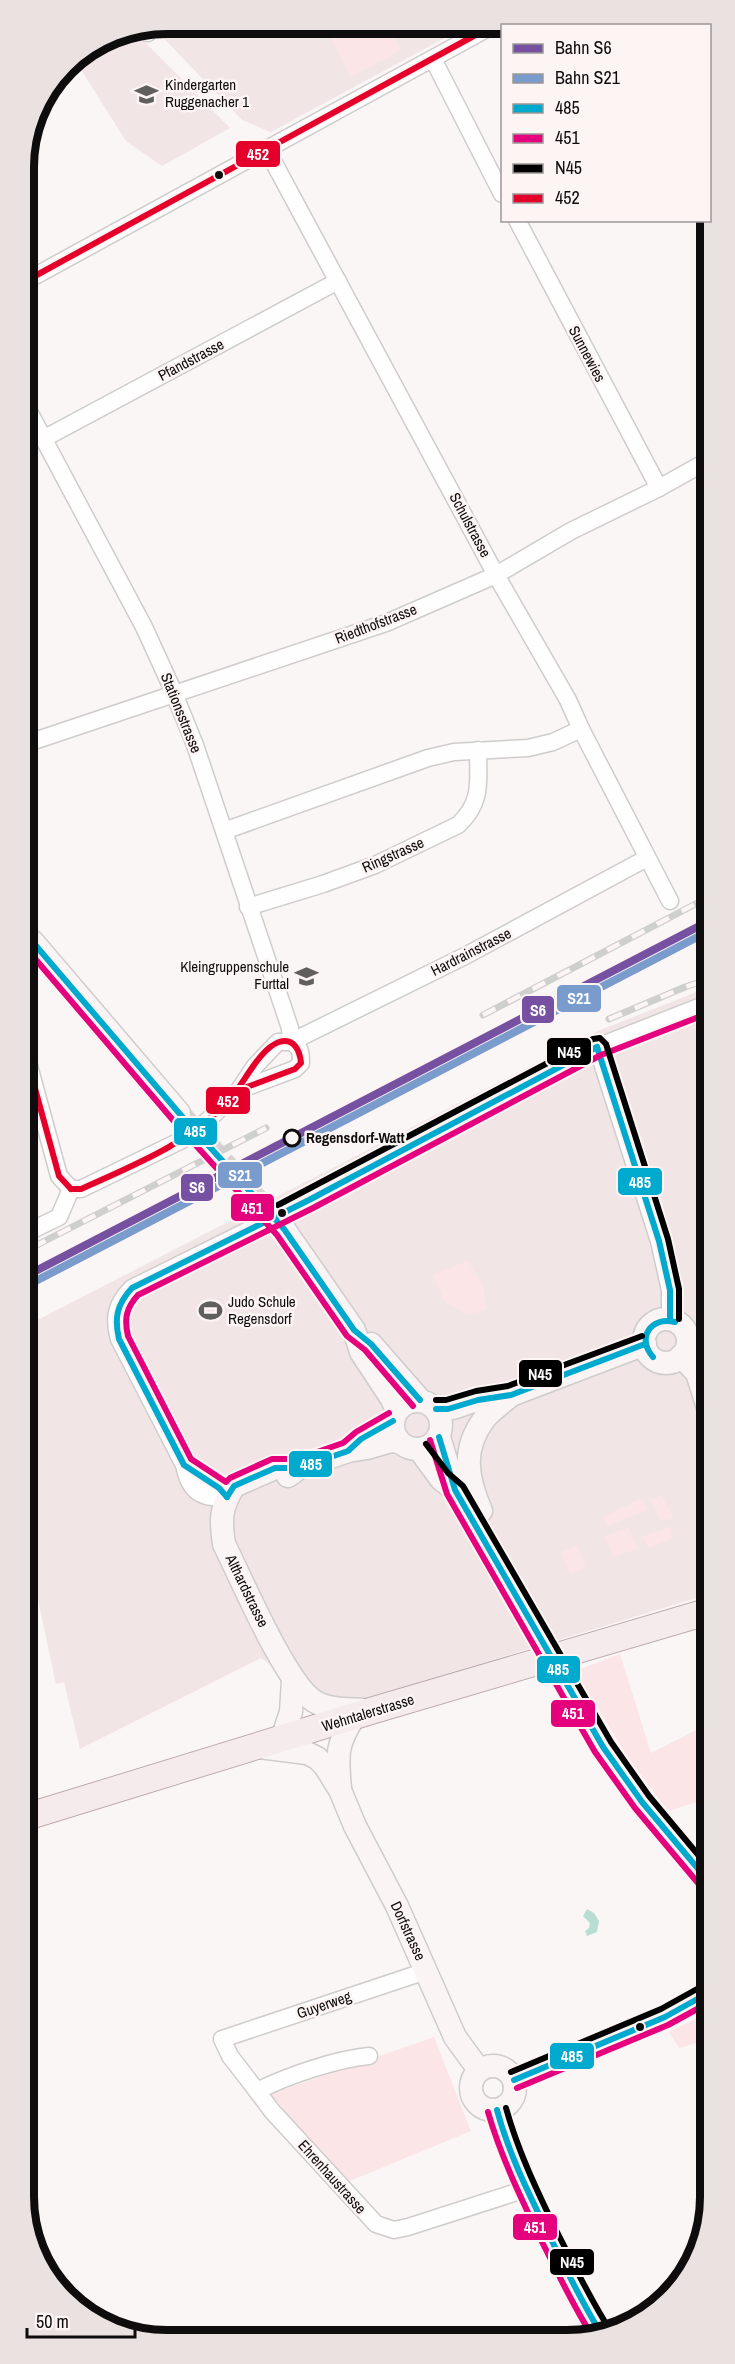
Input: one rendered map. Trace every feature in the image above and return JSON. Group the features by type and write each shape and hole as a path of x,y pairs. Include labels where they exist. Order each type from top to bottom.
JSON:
{"main road":[{"path":"35,944 179,1113"},
{"path":"284,1229 354,1330 371,1344 434,1419 455,1490 540,1640 623,1777 700,1871"},
{"path":"663,1319 670,1319 682,1326 688,1338 685,1351 681,1356 669,1362 662,1362 650,1356 645,1337 651,1325 663,1319"},
{"path":"354,1330 361,1352 392,1399 402,1431 441,1479 455,1490"},
{"path":"402,1431 407,1402 434,1419 480,1411 503,1397 645,1344"},
{"path":"681,1356 697,1373 700,1382"},
{"path":"496,1564 493,1539 471,1486 468,1456 485,1418 503,1397"},
{"path":"227,1497 234,1486 249,1479 275,1468 299,1468 348,1451 361,1439 402,1431 427,1447 434,1419"},
{"name":"Althardstrasse","path":"227,1497 221,1523 224,1544 293,1680 313,1701 335,1709 364,1714"},
{"name":"Wehntalerstrasse","path":"34,1814 700,1614"},
{"path":"282,1739 291,1712 293,1680"},
{"name":"Dorfstrasse","path":"340,1790 338,1750 343,1734 364,1714"},
{"name":"Dorfstrasse","path":"255,1747 307,1753 325,1766 340,1790 355,1826 397,1906 455,2037 478,2070"},
{"path":"514,2080 664,2018 700,1998"},
{"path":"499,2066 505,2069 514,2080 515,2088 510,2103 497,2110 482,2108 472,2097 471,2083 478,2070 485,2067 499,2066"},
{"path":"497,2110 502,2130 526,2189 559,2257 597,2326"}],"street":[{"path":"35,276 478,34"},
{"path":"433,60 501,192"},
{"name":"Schulstrasse","path":"267,150 496,575 568,700 670,901"},
{"name":"Sunnewies","path":"518,222 659,488"},
{"name":"Pfandstrasse","path":"44,439 338,280"},
{"name":"Stationsstrasse","path":"35,422 144,627 175,694 195,745 290,1028 291,1042"},
{"name":"Riedthofstrasse","path":"35,741 386,623 496,575 571,531 700,465"},
{"path":"224,831 428,758 478,750 528,748 553,742 581,729"},
{"name":"Ringstrasse","path":"248,907 375,865 458,825 468,816 478,794 478,750"},
{"name":"Hardrainstrasse","path":"291,1042 465,956 647,858"},
{"path":"227,1497 211,1499 198,1492 187,1477 184,1465 119,1339 116,1314 121,1299 132,1288 309,1200 597,1047 700,1007"},
{"name":"Hardrainstrasse","path":"71,1189 81,1189 182,1140 207,1121 239,1090 268,1049 278,1042 297,1044 301,1052 301,1063 295,1069 239,1090"},
{"path":"597,1047 659,1241 670,1290 670,1319"},
{"path":"34,1229 59,1217 71,1189 59,1176 35,1085"},
{"name":"Guyerweg","path":"222,2039 426,1971"},
{"name":"Ehrenhaustrasse","path":"222,2039 230,2056 272,2111 364,2213 384,2228 394,2230 408,2228 526,2189"},
{"path":"257,2091 275,2082 355,2057 369,2056"}],"shaded area":[{"path":"329,34 393,34 401,50 351,77"},
{"path":"452,34 271,132 242,120 160,35"},
{"name":"Kindergarten Ruggenacher 1","path":"140,37 230,128 162,166 126,141 80,68 109,48"},
{"path":"700,991 700,1597 330,1709 261,1658 80,1749 64,1682 56,1684 34,1583 34,1322 598,1031"},
{"path":"468,1261 483,1285 486,1309 469,1315 445,1302 433,1275"},
{"path":"662,1495 674,1519 659,1520 650,1500"},
{"path":"642,1498 648,1510 607,1526 603,1517"},
{"path":"671,1526 672,1538 648,1548 643,1536"},
{"path":"629,1527 637,1549 613,1557 604,1536"},
{"path":"577,1545 586,1567 570,1574 561,1552"},
{"path":"620,1654 651,1753 700,1728 700,1801 668,1811 627,1756 575,1671"},
{"path":"587,1909 594,1913 599,1921 597,1932 587,1936 585,1931 589,1928 590,1923 583,1916"},
{"path":"700,2017 700,2042 679,2048 669,2032"},
{"path":"434,2037 471,2131 345,2183 271,2094"}],"tunnel":[{"path":"179,1113 284,1229"}],"railway":[{"path":"483,1015 700,902"},
{"path":"609,1019 700,982"},
{"path":"34,1246 266,1128"}],"rail line":[{"name":"S6","path":"34,1272 700,926"},
{"name":"S21","path":"34,1282 700,936"}],"transit line":[{"name":"452","path":"35,276 477,34"},
{"name":"485","path":"35,944 179,1113 284,1229 354,1330 371,1344 420,1400"},
{"name":"451","path":"35,958 172,1119 277,1235 347,1336 365,1350 413,1406"},
{"name":"451","path":"389,1413 356,1432 343,1443 297,1459 272,1459 226,1482 191,1459 128,1336 126,1319 131,1304 138,1295 313,1208 601,1055 700,1016"},
{"name":"N45","path":"278,1205 593,1039 600,1038 606,1044 668,1239 679,1289 679,1319"},
{"name":"452","path":"71,1189 81,1189 141,1162 179,1141 229,1100 258,1059 272,1046 284,1041 289,1041 295,1046 301,1063 295,1069 239,1090"},
{"name":"485","path":"597,1047 659,1241 670,1290 670,1319"},
{"name":"485","path":"227,1497 219,1488 184,1465 119,1339 118,1312 127,1294 132,1288 309,1200 597,1047"},
{"name":"452","path":"35,1087 59,1176 71,1189"},
{"name":"485","path":"653,1357 646,1343 649,1330 659,1322 675,1322"},
{"name":"N45","path":"436,1400 446,1400 476,1391 508,1386 642,1336"},
{"name":"485","path":"436,1409 448,1409 478,1400 511,1395 645,1344"},
{"name":"485","path":"227,1497 234,1486 275,1468 299,1468 348,1451 361,1439 393,1421"},
{"name":"485","path":"439,1437 455,1490 603,1747 642,1802 700,1871"},
{"name":"451","path":"430,1440 447,1494 595,1752 635,1808 700,1885"},
{"name":"N45","path":"426,1444 448,1473 463,1486 611,1742 649,1796 700,1857"},
{"name":"N45","path":"511,2072 661,2009 700,1987"},
{"name":"485","path":"514,2080 665,2017 700,1998"},
{"name":"451","path":"517,2088 668,2025 700,2007"},
{"name":"N45","path":"506,2108 522,2155 542,2201 582,2282 606,2323"},
{"name":"485","path":"497,2110 528,2191 597,2326"},
{"name":"451","path":"488,2112 505,2161 526,2209 588,2328"}],"place":[{"name":"Kindergarten Ruggenacher 1","path":"147,94"},
{"name":"Kleingruppenschule Furttal","path":"307,976"},
{"name":"Regensdorf-Watt","path":"292,1138"},
{"name":"Judo Schule Regensdorf","path":"210,1311"}]}
